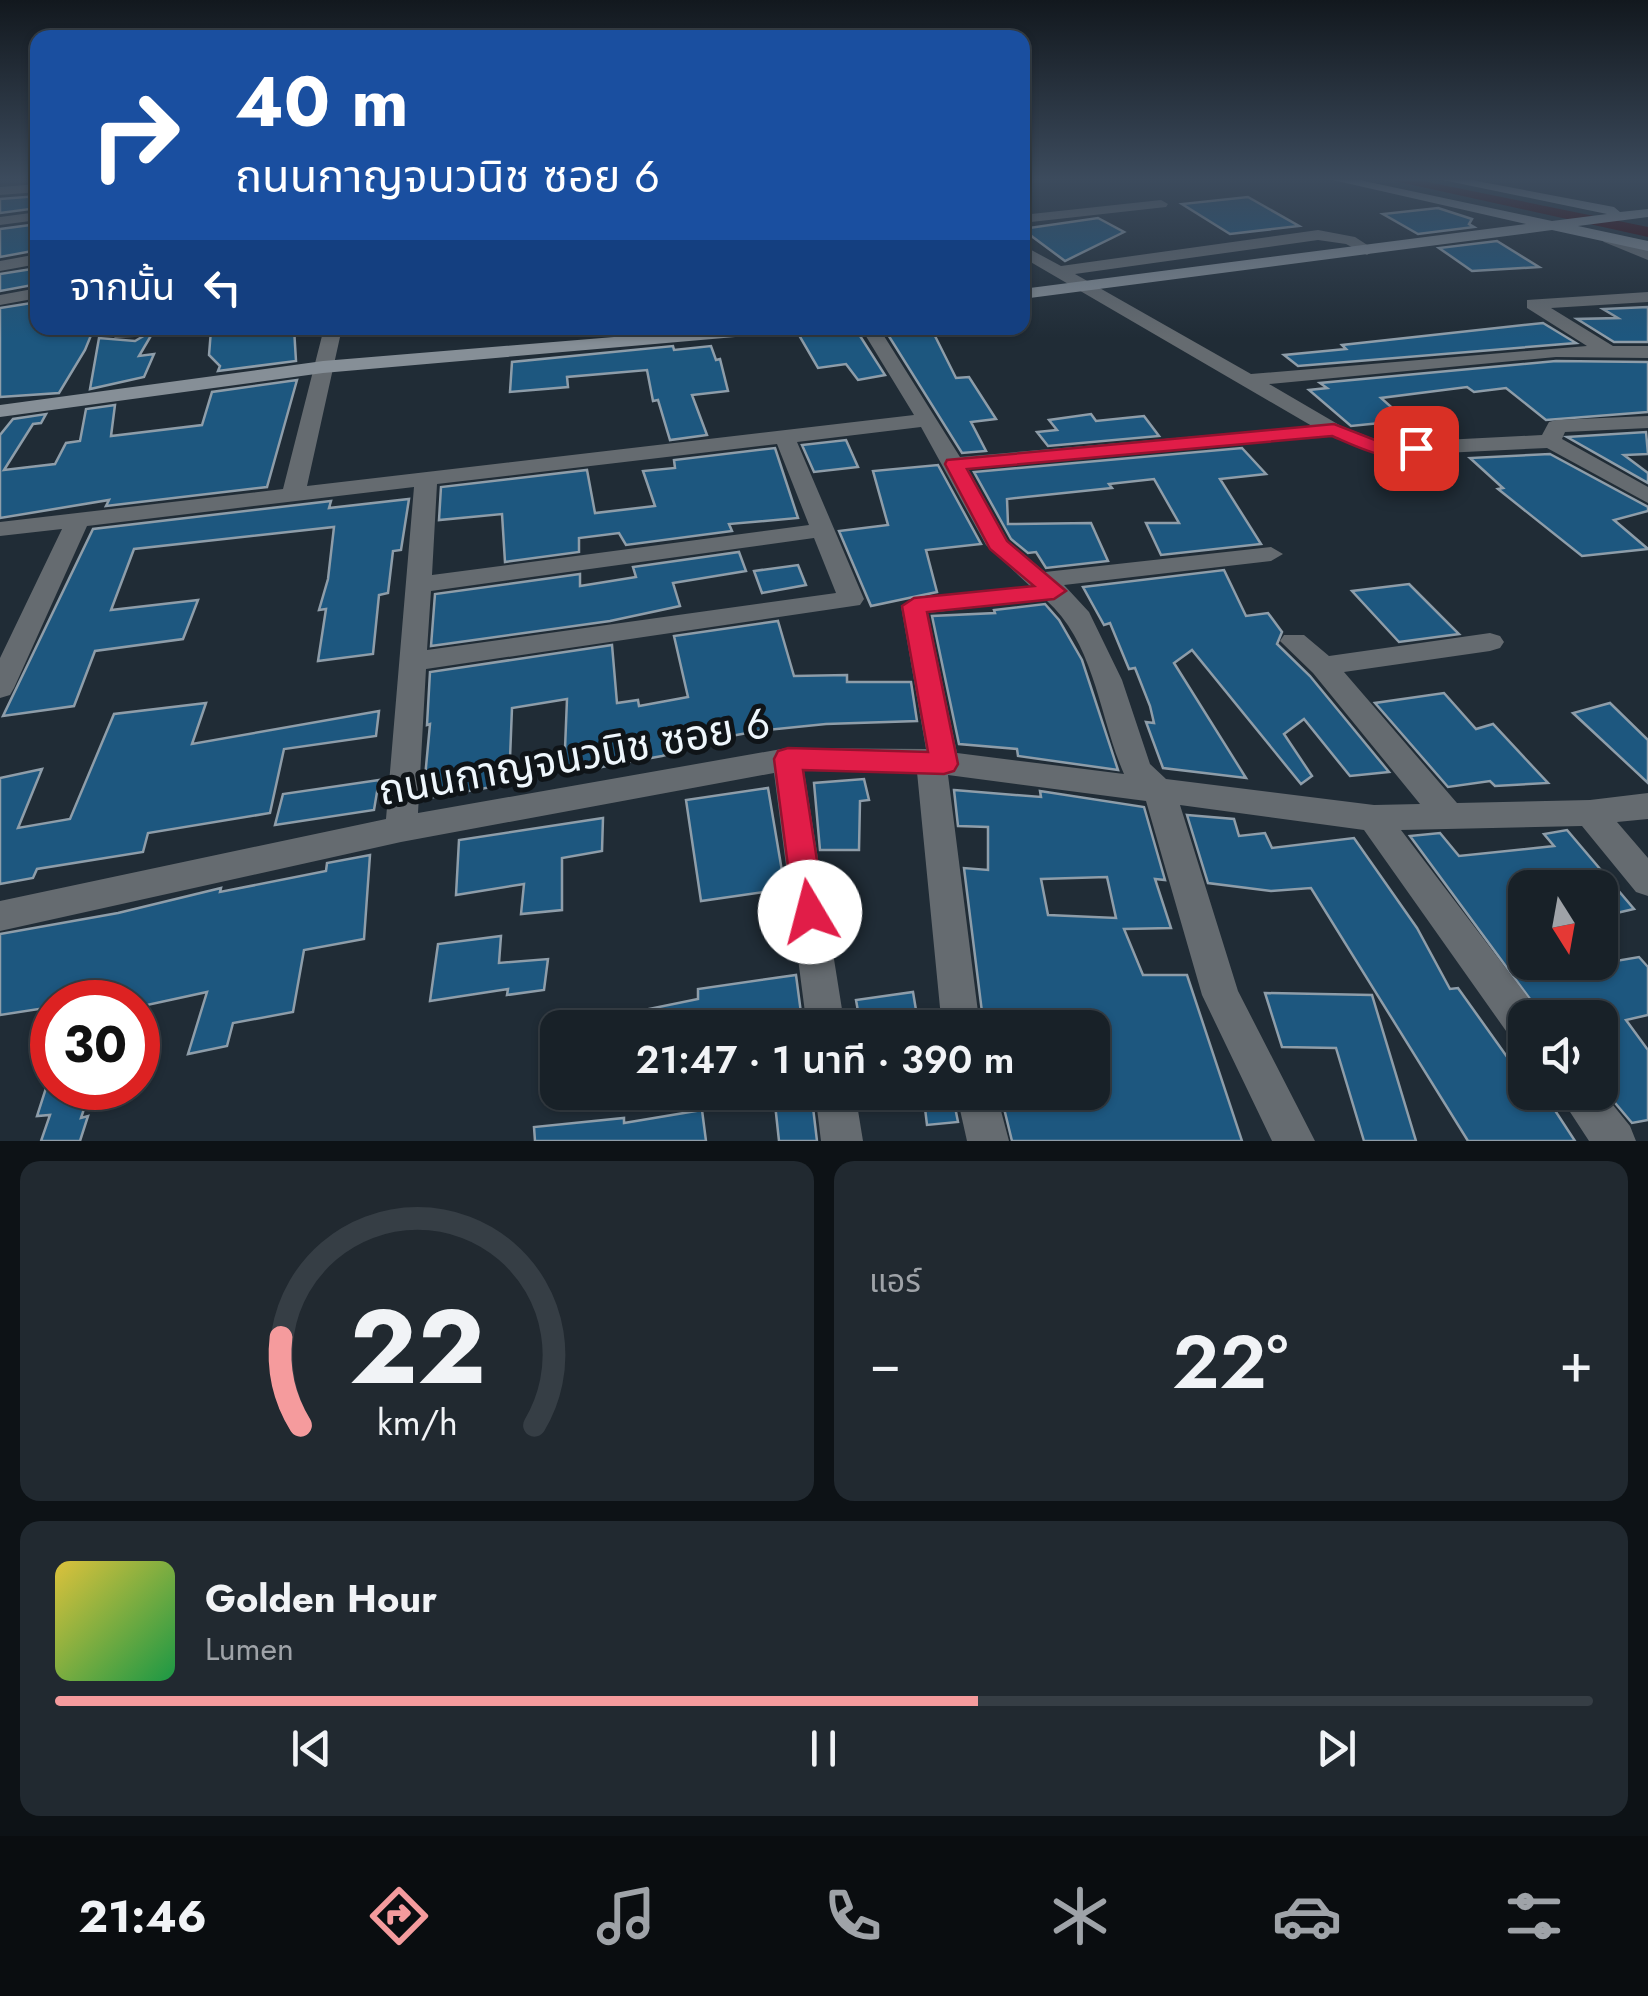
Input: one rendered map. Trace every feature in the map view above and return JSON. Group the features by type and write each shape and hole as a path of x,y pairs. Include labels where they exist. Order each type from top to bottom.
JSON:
{"street":[{"path":"1030,294 1092,290 1519,231"},
{"path":"1574,231 1648,246"},
{"path":"1060,271 1318,236 1350,240 1367,250"},
{"path":"1608,238 1648,255"},
{"path":"1030,254 1334,430 1382,450 1551,441 1648,496"},
{"path":"0,266 30,260"},
{"path":"0,300 30,294"},
{"path":"1611,353 1534,304 1648,297"},
{"path":"293,496 331,335"},
{"path":"0,411 324,367 679,335"},
{"path":"874,335 954,464 998,545 1076,612 1108,680 1137,770 1160,793 1221,995 1294,1141"},
{"path":"1250,380 1556,350 1648,352"},
{"path":"0,529 928,420"},
{"path":"1551,441 1556,426 1648,422"},
{"path":"954,464 1334,430"},
{"path":"411,662 852,600 785,437"},
{"path":"401,829 426,479"},
{"path":"0,688 79,518"},
{"path":"416,585 823,530"},
{"path":"959,1010 937,762 914,606 1271,554"},
{"path":"1294,641 1323,666 1448,814"},
{"path":"1323,666 1490,642"},
{"path":"788,759 823,1010"},
{"name":"ถนนกาญจนวนิช ซอย 6","path":"0,916 401,829 788,759 937,762 1374,818 1590,813 1648,806"},
{"path":"1590,813 1648,882"},
{"path":"1374,818 1508,1002"},
{"path":"838,1110 842,1141"},
{"path":"980,1110 988,1141"},
{"path":"1591,1110 1614,1141"}],"building":[{"path":"0,231 30,231 30,251 0,257"},
{"path":"1030,231 1124,232 1065,261"},
{"path":"1497,241 1539,267 1472,271 1439,248"},
{"path":"30,269 30,285 0,291 0,274"},
{"path":"30,303 30,335 91,335 59,393 0,397 0,308"},
{"path":"1648,307 1648,342 1614,342 1577,319 1618,318 1603,309"},
{"path":"1543,323 1576,343 1298,366 1284,355 1346,349 1342,345"},
{"path":"151,335 139,356 154,354 144,377 90,389 99,338 135,341"},
{"path":"211,335 294,335 296,361 218,371 220,366 209,355"},
{"path":"799,335 859,335 885,375 858,380 846,364 818,368"},
{"path":"888,335 934,335 956,378 969,377 996,419 971,422 986,451 962,453"},
{"path":"673,346 674,350 711,346 716,360 720,359 728,391 692,395 707,435 670,440 658,400 653,401 647,370 567,377 568,387 510,392 512,362"},
{"path":"1556,361 1648,362 1648,412 1546,420 1506,388 1474,392 1467,387 1381,398 1399,414 1392,414 1400,421 1351,426 1309,390 1327,388 1320,383"},
{"path":"297,380 267,487 106,506 109,500 0,518 0,435 13,419 46,414 41,423 33,424 4,470 55,464 66,443 80,441 86,409 115,405 111,436 202,425 212,392"},
{"path":"1091,414 1096,421 1144,416 1159,436 1048,446 1037,432 1057,430 1049,420"},
{"path":"1646,432 1648,454 1624,455 1648,473 1648,483 1567,437"},
{"path":"846,440 858,467 814,472 802,445"},
{"path":"775,448 798,518 729,524 732,531 626,545 619,533 579,538 579,552 505,562 502,514 439,520 441,487 587,470 595,513 655,506 643,471 675,468 674,460"},
{"path":"1242,448 1266,474 1220,479 1261,544 1161,555 1146,523 1179,523 1154,479 1109,484 1112,488 1007,499 1008,524 1091,523 1108,561 1046,568 1036,552 1028,553 1011,539 974,472"},
{"path":"1550,454 1648,507 1648,511 1614,520 1648,549 1582,556 1498,489 1503,488 1470,458"},
{"path":"938,465 981,544 926,550 937,592 871,606 839,531 888,525 873,471"},
{"path":"409,499 401,550 393,551 388,593 379,595 373,654 318,661 326,609 319,610 328,579 334,527 134,549 111,610 198,600 183,639 95,651 74,706 3,716 93,529 331,501 329,508"},
{"path":"739,552 746,571 673,583 680,606 610,621 431,646 435,594 580,574 580,586 636,577 633,567"},
{"path":"798,565 806,585 762,593 754,571"},
{"path":"1224,570 1246,616 1268,613 1282,632 1277,644 1310,676 1389,772 1350,776 1304,719 1284,734 1312,776 1301,784 1192,650 1174,663 1246,778 1163,768 1146,722 1154,723 1150,706 1135,668 1129,669 1110,623 1104,625 1083,587"},
{"path":"1409,584 1459,634 1399,642 1352,591"},
{"path":"1045,604 1082,660 1118,770 1018,756 1017,749 959,744 932,616 995,613 994,610"},
{"path":"778,621 794,676 847,675 847,682 911,682 917,721 758,731 688,744 690,749 662,756 564,774 567,699 512,708 509,784 423,799 430,672 612,645 617,703 638,700 639,706 688,697 674,636"},
{"path":"1444,693 1476,729 1493,724 1548,783 1495,786 1490,781 1448,787 1375,703"},
{"path":"206,703 192,744 379,711 376,736 284,749 270,813 148,833 143,852 37,869 33,878 0,884 0,778 42,769 18,828 70,819 114,714"},
{"path":"1610,703 1648,740 1648,783 1573,713"},
{"path":"864,779 869,800 860,801 859,850 820,850 814,783"},
{"path":"379,780 374,810 275,825 283,794"},
{"path":"768,788 785,889 701,901 686,800"},
{"path":"954,790 1041,797 1040,791 1144,807 1165,880 1155,879 1171,928 1124,929 1143,975 1187,975 1242,1141 1012,1141 1004,1110 1110,1110 1110,1010 982,1010 964,868 988,870 988,827 958,826","holes":["1107,877 1116,918 1048,915 1041,879"]},
{"path":"1187,815 1234,819 1239,836 1265,833 1272,848 1354,838 1417,928 1450,989 1458,988 1508,1058 1508,1110 1555,1110 1575,1141 1468,1141 1311,888 1271,891 1208,883"},
{"path":"603,818 602,851 562,858 562,910 521,914 524,884 456,895 459,840"},
{"path":"1567,830 1601,870 1508,870 1508,969 1410,836 1440,833 1459,856 1554,846 1544,834"},
{"path":"370,855 364,939 304,950 293,1012 233,1023 227,1046 188,1054 207,992 160,1002 160,980 30,980 30,1010 0,1015 0,934 118,913 221,888 220,892 326,871 327,863"},
{"path":"1618,890 1634,909 1618,913"},
{"path":"501,936 499,963 548,959 544,990 507,995 508,989 430,1001 438,944"},
{"path":"1639,957 1648,967 1648,1015 1626,1020 1648,1050 1648,1120 1632,1123 1618,1106 1618,1000 1531,1000 1516,980 1618,980 1618,961"},
{"path":"796,975 801,1010 644,1010 698,999 698,989"},
{"path":"913,992 916,1010 858,1010 856,1000"},
{"path":"1265,993 1372,995 1416,1141 1364,1141 1336,1048 1282,1047"},
{"path":"39,1110 84,1110 81,1118 88,1116 80,1141 41,1141 50,1115 37,1116"},
{"path":"702,1110 706,1141 535,1141 534,1127 624,1118 624,1123"},
{"path":"776,1110 813,1110 817,1141 779,1141"},
{"path":"925,1110 956,1110 958,1122 927,1125"}],"route":[{"path":"810,912 788,759 944,764 914,606 1054,591 998,545 954,464 1334,430 1382,450 1416,448"}]}
